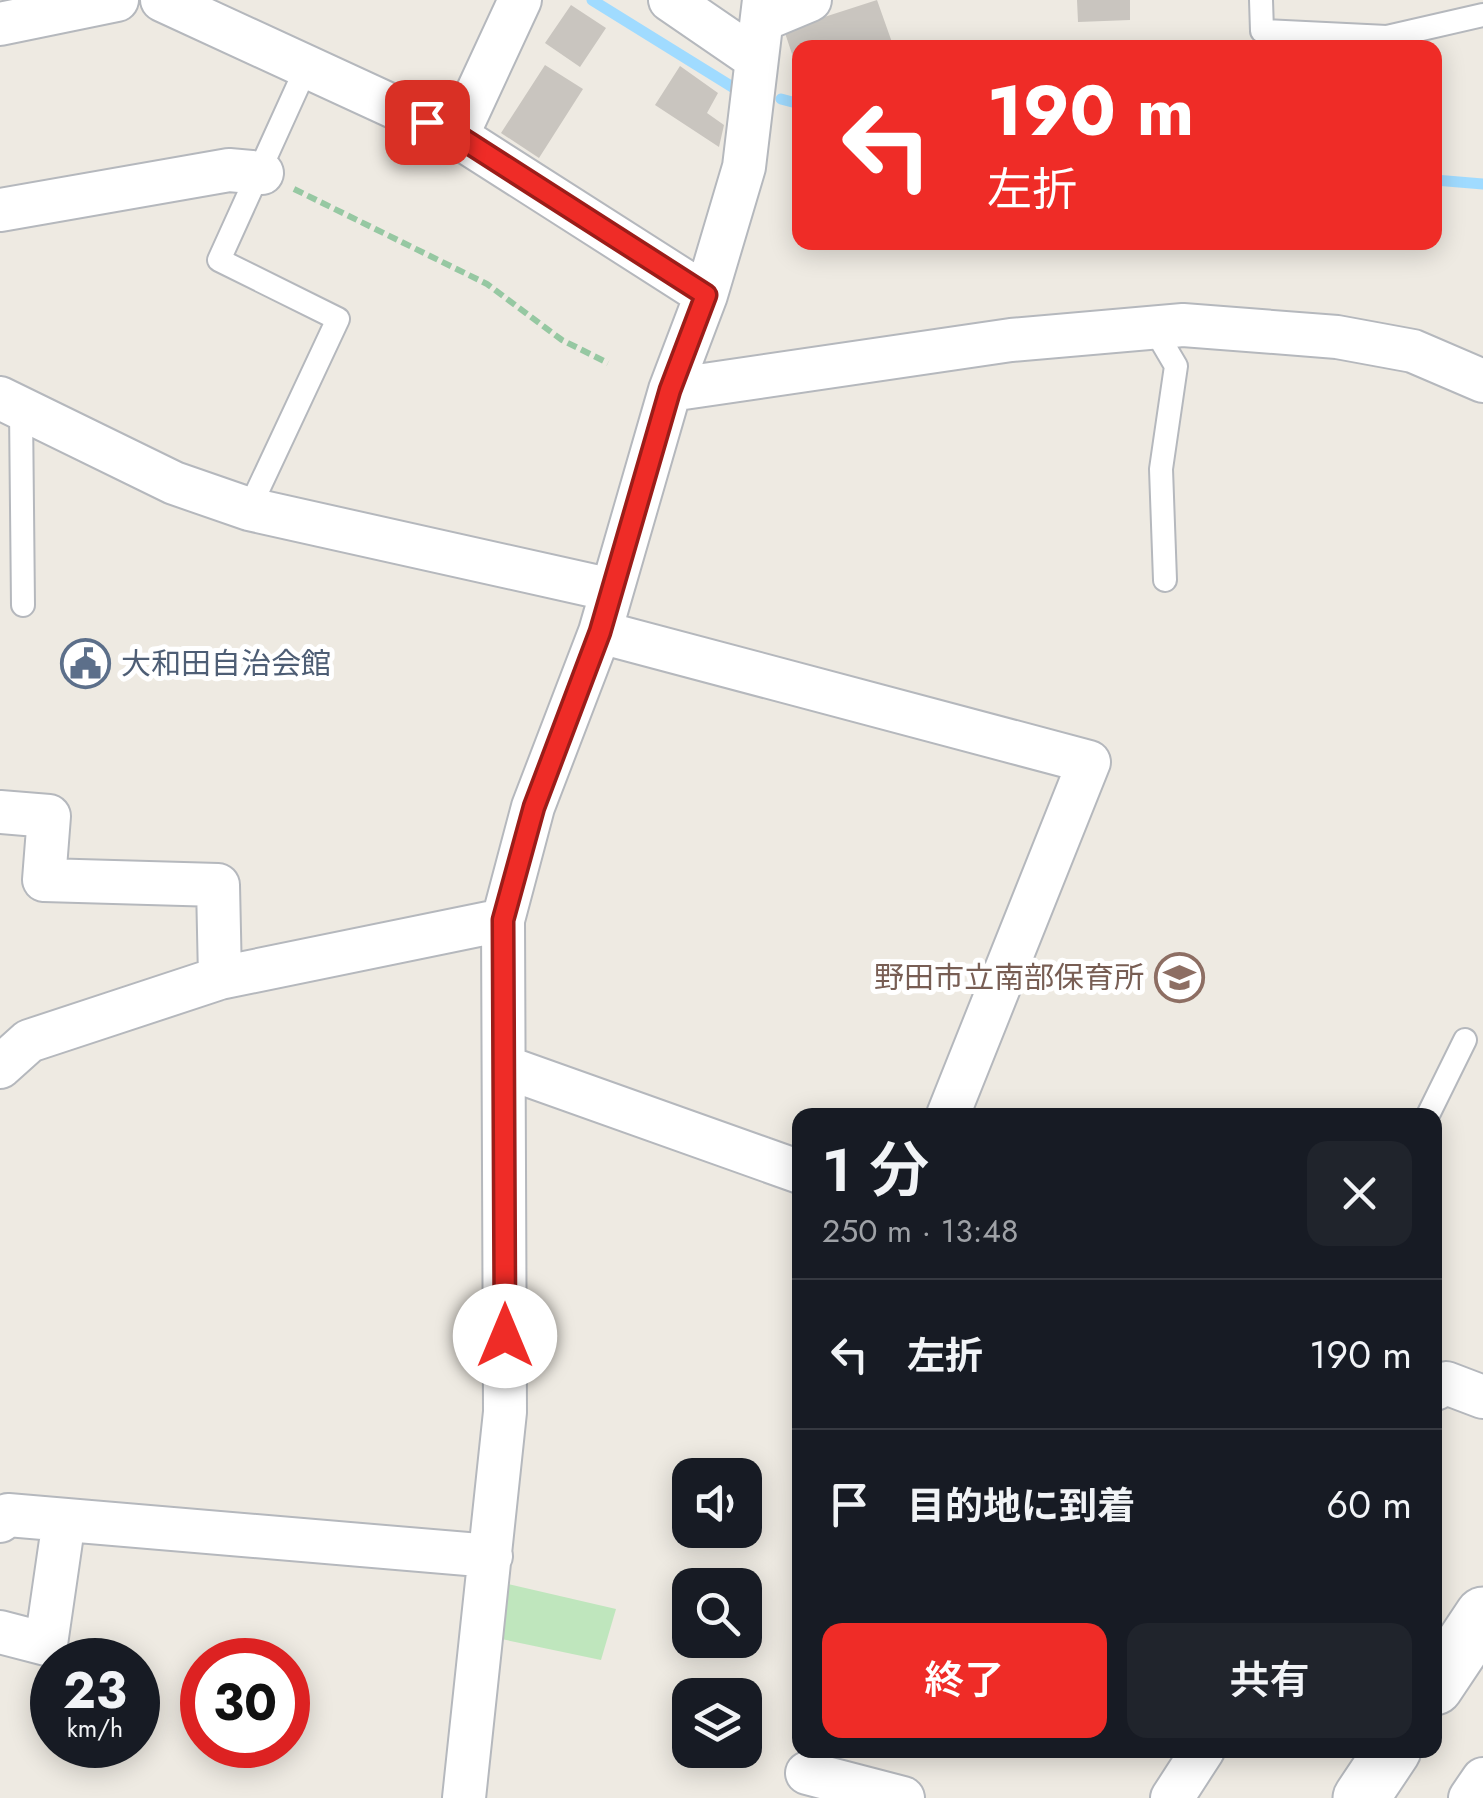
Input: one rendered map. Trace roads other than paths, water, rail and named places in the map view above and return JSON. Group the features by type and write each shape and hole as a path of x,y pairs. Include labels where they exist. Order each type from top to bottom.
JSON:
{"street":[{"path":"0,24 117,0"},
{"path":"162,0 458,136 706,295"},
{"path":"458,136 520,0"},
{"path":"670,0 761,26 810,0"},
{"path":"464,1798 505,1412 503,920 534,807 600,632 670,390 706,295 744,167 761,26"},
{"path":"0,210 228,170 262,173"},
{"path":"670,390 1011,340 1183,325 1337,337 1414,350 1483,381"},
{"path":"10,404 174,483 249,510 612,590"},
{"path":"600,632 1089,762 951,1108"},
{"path":"0,812 49,816 44,880 218,885 220,978"},
{"path":"0,1067 29,1040 220,978 503,920"},
{"path":"506,1068 792,1169"},
{"path":"1442,1385 1446,1383 1483,1397"},
{"path":"0,1521 8,1515 492,1556"},
{"path":"0,1632 46,1644 64,1520"},
{"path":"1442,1676 1483,1614"},
{"path":"1172,1798 1199,1758"},
{"path":"1361,1798 1388,1758"},
{"path":"807,1774 902,1798"},
{"path":"1470,1798 1483,1778"}],"lane":[{"path":"1261,0 1262,31 1387,37 1483,14"},
{"path":"249,510 338,319 220,260 307,66"},
{"path":"1153,327 1176,366 1161,469 1165,580"},
{"path":"10,404 23,605"},
{"path":"1431,1108 1465,1040"}],"waterway":[{"path":"592,0 734,88"},
{"path":"781,99 792,102"},
{"path":"1442,181 1483,184"}],"place":[{"name":"大和田自治会館","path":"86,664"},
{"name":"野田市立南部保育所","path":"1179,978"}]}
